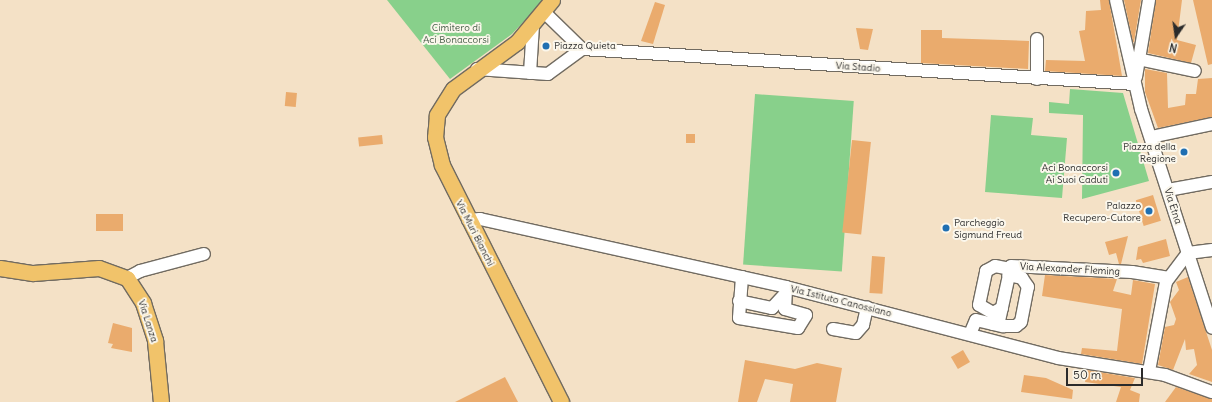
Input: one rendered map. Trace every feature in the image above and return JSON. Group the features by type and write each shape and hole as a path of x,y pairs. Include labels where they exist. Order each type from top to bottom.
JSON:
{"main road":[{"name":"Via Muri Bianchi","path":"548,6 517,42 477,69 446,99 435,126 442,165 468,220 561,402"},
{"path":"0,268 33,273 99,268 128,278"},
{"name":"Via Lanza","path":"128,278 143,302 155,341 161,402"}],"street":[{"name":"Via Etna","path":"1116,0 1135,58 1135,84 1212,328"},
{"path":"1149,0 1135,58 1195,71"},
{"path":"477,69 548,74 582,49 548,6"},
{"path":"530,73 533,25"},
{"path":"1037,39 1037,79"},
{"name":"Via Stadio","path":"582,49 1037,79 1135,84"},
{"path":"1151,137 1212,124"},
{"path":"1168,190 1212,182"},
{"name":"Via Istituto Canossiano","path":"468,220 480,219 742,277 785,291 867,307 1058,358 1149,371 1212,392"},
{"path":"1149,371 1160,299 1168,278 1188,253 1212,250"},
{"path":"128,278 140,271 204,254"},
{"path":"995,266 1022,278 1028,287 1021,322 1016,326 1008,325 998,315 979,305 986,271 995,266"},
{"name":"Via Alexander Fleming","path":"998,315 1011,266 1101,270 1168,278"},
{"path":"742,277 739,301 739,318 798,328 806,315 788,312 785,291"},
{"path":"739,301 772,308 785,291"},
{"path":"833,329 856,333 863,325 867,307"},
{"path":"970,334 976,320 998,315"}],"green space":[{"name":"Cimitero di Aci Bonaccorsi","path":"387,0 544,0 512,34 450,79"},
{"path":"1070,89 1123,93 1149,181 1082,199 1083,115 1049,113 1049,102 1069,104"},
{"path":"755,94 854,101 842,271 743,265"},
{"path":"991,115 1033,118 1031,135 1067,138 1062,198 985,192"}],"building":[{"path":"1100,0 1109,0 1122,76 1045,71 1046,60 1085,61 1079,31 1085,30 1086,11 1101,10"},
{"path":"1124,0 1141,0 1134,42 1133,42"},
{"path":"1156,0 1182,0 1177,40 1196,45 1191,63 1148,53"},
{"path":"1193,0 1212,0 1212,64 1208,65"},
{"path":"655,2 665,5 653,44 641,41"},
{"path":"856,28 873,29 868,50 860,49"},
{"path":"921,30 942,30 942,38 1029,41 1028,69 921,63"},
{"path":"1145,69 1167,73 1168,108 1185,105 1186,94 1196,94 1198,79 1212,78 1212,117 1158,128 1145,92"},
{"path":"286,92 297,93 296,107 285,106"},
{"path":"686,134 695,134 695,143 686,143"},
{"path":"382,135 383,144 359,146 358,138"},
{"path":"852,140 871,142 861,234 842,232"},
{"name":"Palazzo Recupero-Cutore","path":"1153,195 1161,221 1144,226 1136,200"},
{"path":"96,214 123,214 123,231 96,231"},
{"path":"1128,236 1121,264 1119,264 1116,253 1109,255 1105,242"},
{"path":"1166,239 1170,256 1143,263 1141,259 1136,260 1138,247"},
{"path":"872,256 885,257 882,294 869,293"},
{"path":"1045,275 1117,279 1113,291 1131,295 1133,280 1155,284 1142,364 1081,354 1082,348 1117,351 1122,309 1042,296"},
{"path":"1188,277 1212,350 1212,382 1189,374 1197,365 1194,349 1186,350 1185,339 1173,370 1158,365 1165,327 1174,325 1176,319 1170,302 1179,290 1176,282"},
{"path":"113,323 132,328 132,352 111,348 113,344 108,343"},
{"path":"963,350 970,362 958,369 951,357"},
{"path":"745,360 795,369 817,363 842,368 836,402 790,402 793,384 765,379 757,402 738,402"},
{"path":"1087,370 1135,378 1130,390 1140,394 1139,402 1116,402 1121,387 1085,382"},
{"path":"1024,375 1046,378 1073,390 1072,399 1021,392"},
{"path":"505,377 518,402 455,402"},
{"path":"1176,387 1212,399 1212,402 1165,402"}],"place":[{"name":"Piazza Quieta","path":"546,46"},
{"name":"Piazza della Regione","path":"1184,152"},
{"name":"Aci Bonaccorsi Ai Suoi Caduti","path":"1116,173"},
{"name":"Palazzo Recupero-Cutore","path":"1149,211"},
{"name":"Parcheggio Sigmund Freud","path":"946,228"}]}
